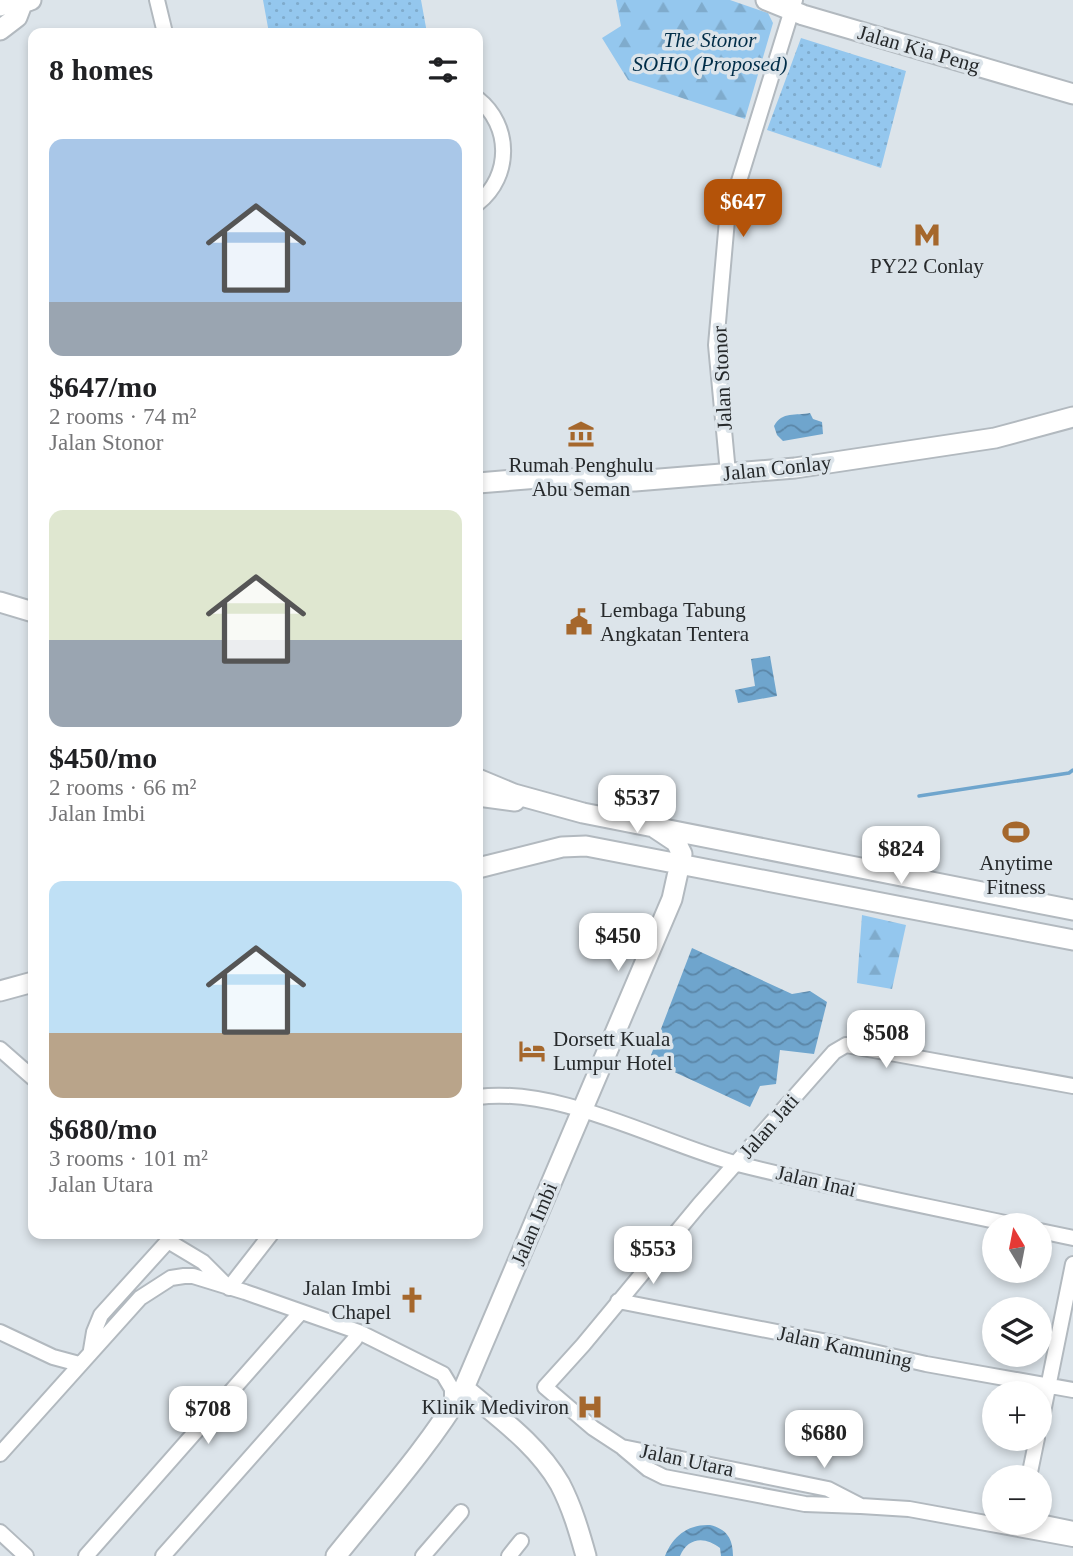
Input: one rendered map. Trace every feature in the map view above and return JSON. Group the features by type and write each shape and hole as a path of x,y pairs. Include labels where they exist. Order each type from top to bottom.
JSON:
{"street":[{"path":"158,0 164,28"},
{"name":"Jalan Kia Peng","path":"766,0 793,5 803,15 1073,94"},
{"path":"0,6 4,3 27,2"},
{"path":"0,30 17,17 27,2"},
{"name":"Jalan Stonor","path":"728,473 716,345 727,220 793,5"},
{"path":"483,103 490,108 500,126 504,145 502,165 494,184 483,197"},
{"name":"Jalan Conlay","path":"483,483 551,477 601,482 680,479 804,467 982,440 1024,432 1073,417"},
{"path":"0,602 28,610"},
{"path":"483,781 514,794 550,804 1073,910"},
{"path":"483,797 550,804"},
{"path":"652,826 676,842 682,854 680,864"},
{"path":"483,867 562,847 586,846 1073,940"},
{"name":"Jalan Imbi","path":"336,1556 451,1409 464,1388 672,899 680,864"},
{"path":"0,991 28,983"},
{"name":"Jalan Jati","path":"545,1387 736,1163 834,1052 846,1045 1073,1086"},
{"path":"0,1049 28,1074"},
{"name":"Jalan Inai","path":"483,1096 552,1101 736,1163 982,1218"},
{"path":"1052,1234 1073,1238"},
{"path":"91,1350 101,1315 166,1239"},
{"path":"171,1239 203,1262 229,1288"},
{"path":"229,1288 267,1239"},
{"path":"1050,1381 1073,1264"},
{"path":"0,1454 140,1298 171,1278 193,1276 359,1332 443,1374 452,1389 451,1409"},
{"name":"Jalan Kamuning","path":"618,1301 926,1364 1026,1381"},
{"path":"86,1556 301,1312"},
{"path":"0,1332 53,1357 79,1364"},
{"path":"163,1556 359,1332"},
{"name":"Jalan Kamuning","path":"1052,1386 1073,1390"},
{"name":"Jalan Utara","path":"545,1387 593,1428 622,1447 828,1489 861,1506 909,1508 1073,1539"},
{"path":"464,1388 526,1440 559,1483 586,1556"},
{"path":"622,1447 648,1469 664,1477 805,1504 861,1506"},
{"path":"423,1556 461,1512"},
{"name":"Jalan Utara","path":"968,1520 982,1518"},
{"path":"1052,1524 1073,1528"},
{"path":"0,1532 26,1556"},
{"path":"509,1556 520,1541"}],"green space":[{"path":"263,0 421,0 426,28 268,28"},
{"name":"The Stonor SOHO (Proposed)","path":"616,0 730,0 768,13 773,23 745,119 628,80 602,38 621,26"},
{"path":"801,38 906,71 881,168 767,130"},
{"path":"862,915 906,925 892,989 857,983"}],"water":[{"path":"810,413 813,419 822,422 823,434 783,441 777,435 774,426 781,418"},
{"path":"770,656 777,696 738,703 735,690 755,686 751,659"},
{"path":"692,948 792,994 810,991 827,1002 814,1054 780,1050 776,1084 760,1086 750,1107 670,1070 651,1055"},
{"path":"702,1525 721,1529 728,1536 733,1556 721,1556 720,1548 714,1544 697,1540 688,1545 680,1556 665,1556 682,1533"}],"waterway":[{"path":"919,796 1069,773 1073,770"}],"place":[{"name":"PY22 Conlay","path":"927,235"},
{"name":"Rumah Penghulu Abu Seman","path":"581,434"},
{"name":"Lembaga Tabung Angkatan Tentera","path":"579,622"},
{"name":"Anytime Fitness","path":"1016,832"},
{"name":"Dorsett Kuala Lumpur Hotel","path":"532,1051"},
{"name":"Jalan Imbi Chapel","path":"412,1300"},
{"name":"Klinik Mediviron","path":"590,1407"}]}
